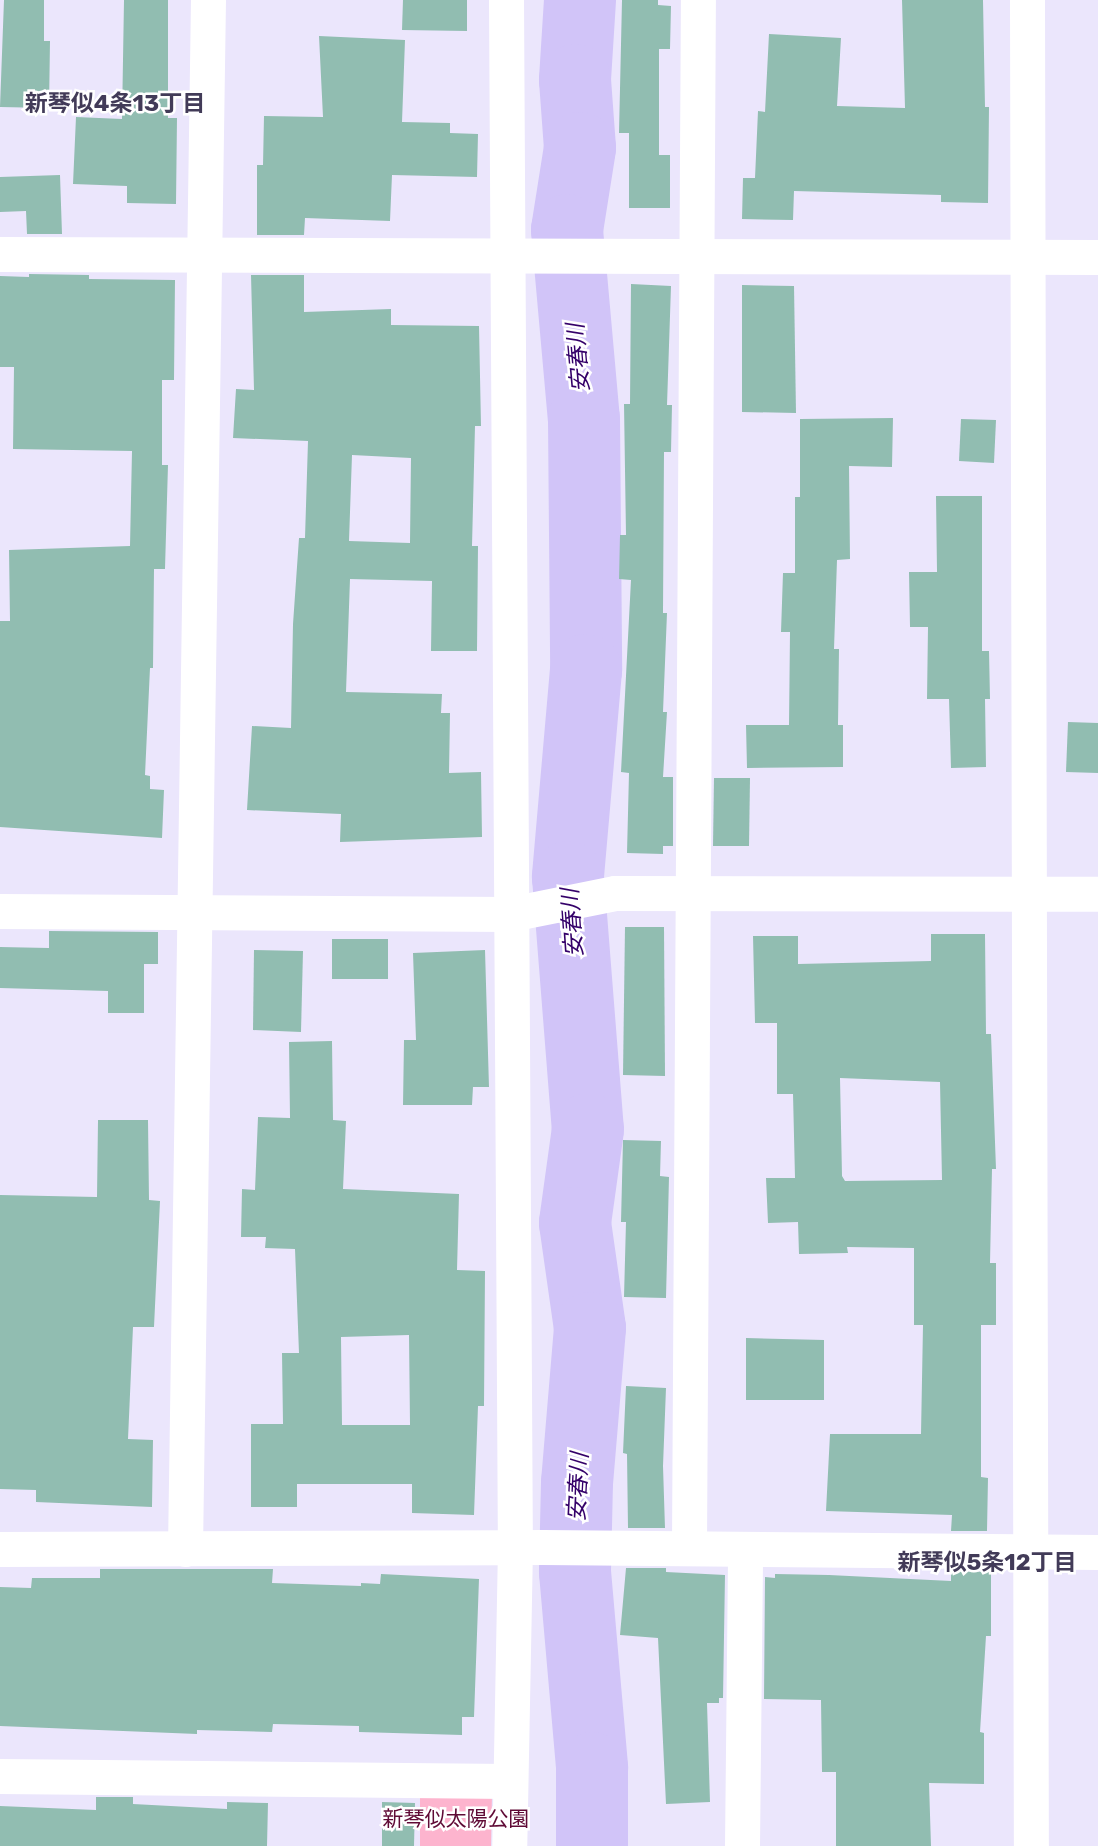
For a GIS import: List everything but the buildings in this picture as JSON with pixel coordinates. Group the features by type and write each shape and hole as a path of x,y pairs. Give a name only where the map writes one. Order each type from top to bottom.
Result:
{"street":[{"path":"185,1549 208,0"},
{"path":"506,0 514,1547 509,1846"},
{"path":"689,1547 690,893 698,0"},
{"path":"1027,0 1031,1846"},
{"path":"0,254 1098,257"},
{"path":"0,911 510,914 615,893 1098,894"},
{"path":"0,1549 689,1547 1098,1552"},
{"path":"742,1846 745,1549"},
{"path":"0,1776 508,1781"}],"green space":[{"name":"新琴似太陽公園","path":"420,1791 492,1793 491,1846 420,1846"}],"waterway":[{"name":"安春川","path":"580,0 575,80 580,148 567,230 584,419 586,670 568,877 588,1129 575,1223 590,1328 577,1482 575,1572 592,1768 592,1846"}],"district":[{"name":"新琴似4条13丁目","path":"115,103"},
{"name":"新琴似5条12丁目","path":"987,1562"}]}
